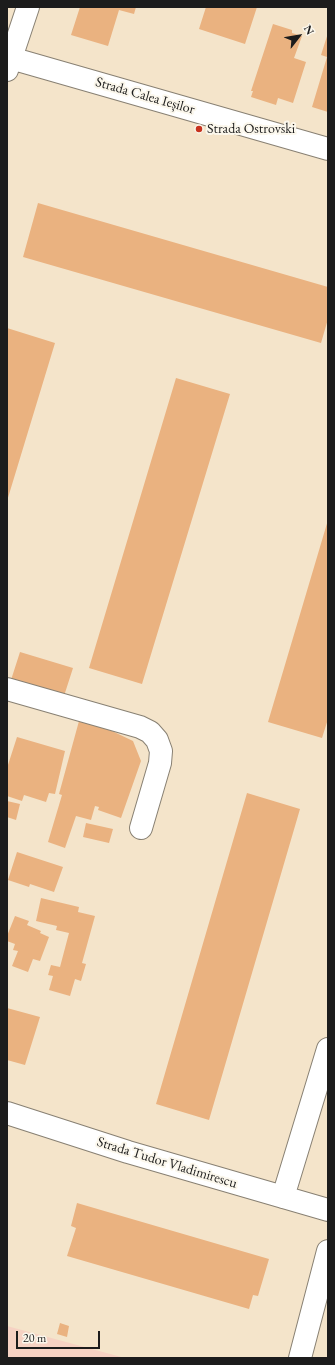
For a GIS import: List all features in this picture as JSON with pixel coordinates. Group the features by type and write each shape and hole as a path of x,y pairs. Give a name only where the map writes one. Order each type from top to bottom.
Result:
{"street":[{"path":"8,62 28,7"},
{"name":"Strada Calea Ieșilor","path":"8,62 328,149"},
{"path":"7,689 140,727 150,732 157,740 161,750 160,763 142,828"},
{"path":"283,1197 328,1049"},
{"name":"Strada Tudor Vladimirescu","path":"7,1113 128,1152 328,1210"},
{"path":"300,1358 328,1251"}],"shaded area":[{"path":"7,1326 125,1358 7,1358"}],"building":[{"path":"80,7 136,7 134,14 119,10 108,46 71,35"},
{"path":"206,7 257,7 245,44 199,29"},
{"path":"273,24 292,30 292,33 302,36 294,58 306,62 293,103 278,98 276,105 251,97 253,91 251,91"},
{"path":"328,33 328,112 312,107 327,57 321,55"},
{"path":"38,203 328,287 328,319 321,343 23,257"},
{"path":"7,328 55,343 7,501"},
{"path":"176,378 230,394 142,684 89,668"},
{"path":"328,520 328,719 322,738 268,722"},
{"path":"20,652 73,668 64,696 11,680"},
{"path":"79,721 112,731 133,741 141,761 121,818 98,810 99,807 95,806 91,820 76,816 65,848 48,842 62,795 59,794"},
{"path":"17,737 65,751 55,794 49,793 46,802 24,795 22,801 7,796 7,768"},
{"path":"247,793 300,809 209,1120 156,1104"},
{"path":"7,801 20,804 16,820 7,817"},
{"path":"86,823 113,829 109,843 83,837"},
{"path":"17,852 63,867 54,892 30,884 29,887 8,880"},
{"path":"41,898 79,907 78,912 95,916 82,963 86,964 81,981 75,979 70,996 49,990 53,976 48,975 51,965 60,967 69,933 56,930 57,926 36,921"},
{"path":"15,916 29,921 27,925 41,931 40,933 49,937 40,961 33,959 28,972 12,966 18,951 13,950 15,944 7,941 7,936"},
{"path":"7,1008 40,1017 25,1065 7,1060"},
{"path":"77,1203 269,1259 258,1296 253,1295 249,1309 67,1256 76,1228 71,1226"},
{"path":"60,1323 69,1326 67,1337 57,1334"}],"place":[{"name":"Strada Ostrovski","path":"199,129"}]}
